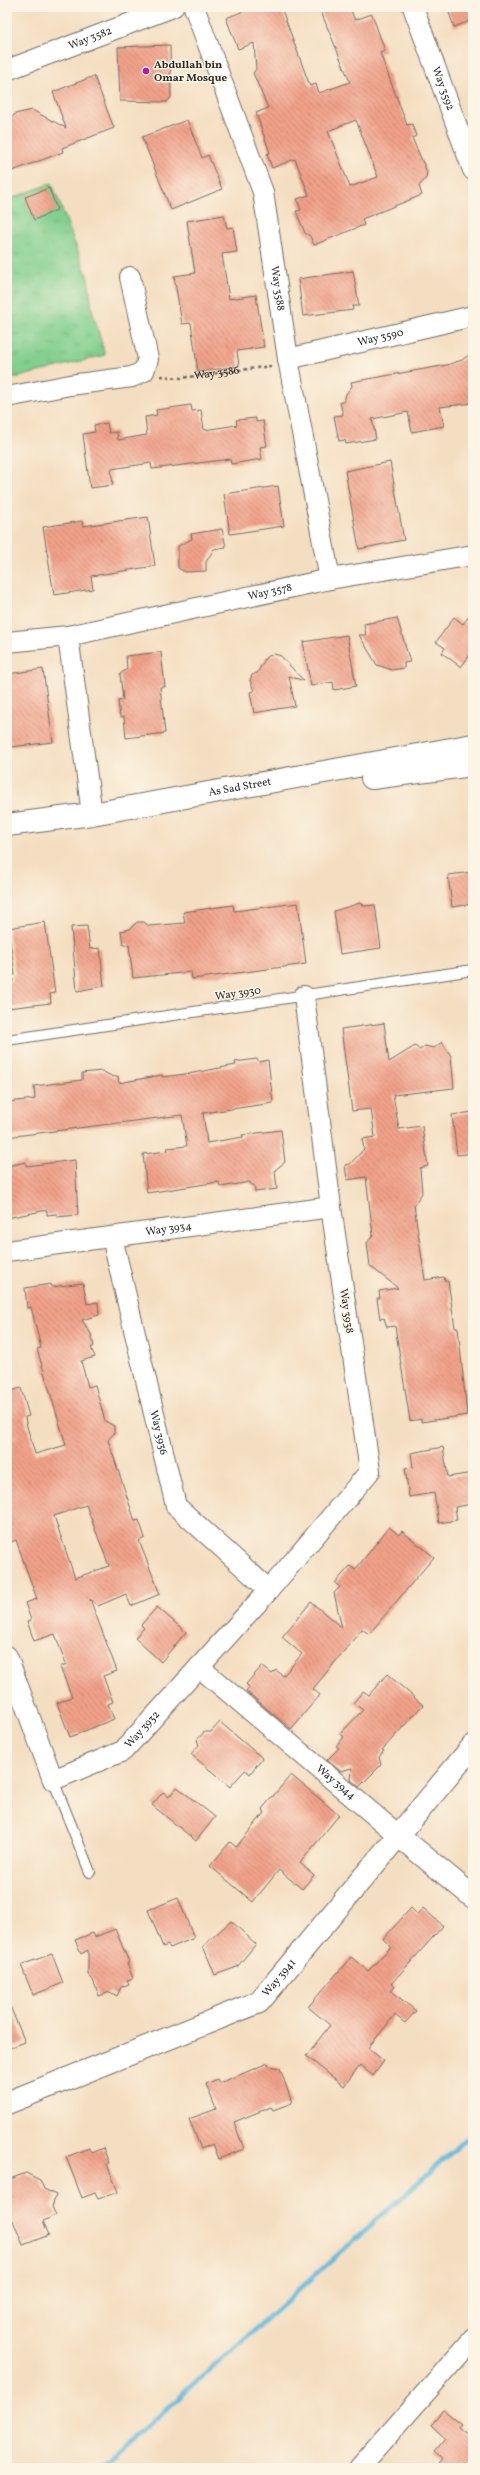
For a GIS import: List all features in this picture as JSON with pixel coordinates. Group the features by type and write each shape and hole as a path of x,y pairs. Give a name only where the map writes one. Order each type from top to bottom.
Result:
{"street":[{"name":"Way 3582","path":"7,70 173,7"},
{"name":"Way 3588","path":"194,7 263,192 289,361 330,579"},
{"name":"Way 3592","path":"414,7 473,170"},
{"path":"7,397 70,385 132,377 144,371 148,359 130,277"},
{"name":"Way 3590","path":"289,361 473,316"},
{"name":"Way 3578","path":"7,642 68,636 330,579 473,555"},
{"path":"68,636 92,814"},
{"name":"As Sad Street","path":"7,825 92,814 473,745"},
{"path":"325,773 350,778 377,778 473,765"},
{"name":"Way 3938","path":"269,1590 370,1471 331,1207 304,996"},
{"name":"Way 3934","path":"7,1252 331,1207"},
{"name":"Way 3936","path":"112,1237 176,1506 269,1590"},
{"name":"Way 3932","path":"53,1780 123,1751 269,1590"},
{"path":"7,1656 53,1780"},
{"name":"Way 3944","path":"199,1667 473,1897"},
{"name":"Way 3941","path":"7,2103 259,2002 473,1746"},
{"path":"359,2468 473,2339"}],"lane":[{"name":"Way 3930","path":"7,1040 473,970"},
{"path":"53,1780 90,1872"}],"path":[{"name":"Way 3586","path":"144,371 162,377 181,378 289,361"}],"green space":[{"path":"52,183 88,278 92,309 105,355 7,380 7,200"}],"building":[{"path":"254,7 281,7 310,86 316,84 319,93 350,82 319,7 360,7 351,11 355,20 372,14 385,51 380,53 407,125 412,124 416,136 412,138 427,172 426,178 419,186 422,195 362,219 364,225 314,245 310,236 305,233 296,211 301,210 297,199 309,195 295,159 272,168 267,154 270,153 256,113 268,108 253,73 256,69 254,43 238,49 226,18","holes":["356,120 378,177 350,187 328,131"]},
{"path":"447,7 473,7 473,20 454,27"},
{"name":"Abdullah bin Omar Mosque","path":"170,45 171,97 167,102 120,101 118,47"},
{"path":"94,76 114,128 62,148 63,152 7,173 7,123 15,114 32,110 66,128 53,92"},
{"path":"187,120 202,158 208,155 222,189 171,210 142,137"},
{"path":"49,188 57,210 34,220 25,197"},
{"path":"224,215 227,228 233,227 237,252 222,254 229,299 256,295 264,347 237,351 239,366 198,372 191,323 182,324 174,276 195,273 187,221"},
{"path":"353,271 359,306 352,306 353,310 303,316 298,279"},
{"path":"473,352 473,403 440,407 444,426 412,432 408,412 372,419 376,439 346,444 345,440 339,441 334,416 343,415 340,402 344,402 346,394 352,386 351,382 447,365 462,360"},
{"path":"191,405 192,411 201,410 204,430 237,425 236,420 256,418 256,422 263,421 267,446 260,447 262,459 231,464 230,459 152,469 151,463 111,469 113,485 90,488 83,434 95,432 94,425 107,423 109,433 117,432 118,440 147,435 145,417 157,415 156,410"},
{"path":"390,462 404,540 359,549 345,471"},
{"path":"278,486 284,526 230,534 224,494"},
{"path":"148,517 155,566 91,576 93,589 54,595 43,527 82,521 83,526"},
{"path":"222,529 226,547 214,549 206,562 206,571 185,572 178,568 178,546 192,539 191,534"},
{"path":"473,611 473,651 461,667 442,653 445,648 436,642 454,617 463,624"},
{"path":"397,618 410,662 404,663 404,668 392,670 377,665 359,635 366,635 364,624"},
{"path":"347,635 356,686 334,690 333,682 311,686 303,642"},
{"path":"161,652 165,687 160,687 165,733 126,738 124,717 120,717 118,701 123,700 120,674 127,669 126,656"},
{"path":"274,654 281,656 304,681 289,676 295,706 254,713 250,692 254,691 250,680 252,675 257,673 266,657"},
{"path":"43,669 53,742 10,747 7,722 7,674"},
{"path":"473,872 473,904 452,907 448,875"},
{"path":"298,903 306,964 192,979 191,972 133,978 129,945 123,945 121,931 130,929 137,922 144,922 149,926 185,923 183,912 233,905 234,911"},
{"path":"360,903 365,906 375,905 381,948 340,954 334,911"},
{"path":"45,922 55,993 50,994 51,1003 7,1008 7,981 13,981 12,975 15,975 8,928"},
{"path":"87,926 90,949 100,948 104,986 77,991 71,927"},
{"path":"384,1023 389,1062 415,1046 420,1050 425,1046 434,1048 442,1042 451,1056 454,1088 393,1095 399,1129 422,1126 428,1166 420,1168 422,1193 414,1205 425,1280 444,1277 445,1281 448,1281 455,1328 458,1328 467,1415 421,1422 421,1419 410,1421 395,1326 387,1327 384,1318 380,1319 377,1298 380,1298 379,1291 398,1288 370,1266 367,1243 373,1235 366,1177 347,1180 345,1165 350,1164 364,1149 362,1139 375,1137 371,1109 352,1111 341,1029"},
{"path":"257,1059 259,1062 268,1060 273,1103 203,1113 207,1143 243,1137 242,1135 281,1130 285,1162 275,1170 277,1189 255,1192 254,1185 251,1185 250,1182 220,1187 219,1182 147,1193 143,1154 168,1151 167,1148 187,1146 182,1115 7,1137 7,1102 35,1099 34,1086 82,1080 82,1073 102,1071 113,1077 118,1076 119,1083 162,1075 163,1077 193,1073 236,1065 235,1062"},
{"path":"473,1112 473,1153 457,1155 452,1115"},
{"path":"75,1160 78,1215 57,1217 57,1214 47,1215 47,1210 7,1218 7,1166 26,1162 26,1166"},
{"path":"83,1283 87,1304 98,1302 99,1315 82,1320 91,1334 94,1346 91,1348 95,1357 81,1361 88,1387 95,1385 105,1421 114,1426 114,1433 108,1440 135,1521 139,1520 145,1538 139,1541 160,1594 131,1606 126,1594 98,1606 90,1599 117,1671 103,1676 113,1702 108,1704 114,1719 70,1737 57,1703 72,1697 60,1667 66,1664 55,1634 34,1641 27,1621 31,1620 25,1603 37,1599 16,1540 7,1544 7,1392 21,1388 29,1416 25,1417 26,1423 35,1454 66,1445 37,1349 41,1348 31,1307 27,1308 25,1288 51,1284 52,1287","holes":["86,1505 109,1566 75,1578 54,1516"]},
{"path":"443,1447 448,1477 473,1473 473,1504 455,1507 457,1520 439,1523 434,1493 409,1497 405,1468 413,1467 411,1453"},
{"path":"389,1527 399,1535 402,1531 434,1557 369,1634 362,1629 313,1689 320,1695 291,1729 246,1691 249,1687 246,1684 262,1666 272,1674 276,1670 283,1676 302,1654 282,1637 311,1602 342,1628 334,1593 340,1587 335,1583 350,1566 355,1570"},
{"path":"157,1607 186,1632 161,1662 135,1638 144,1628 141,1625"},
{"path":"387,1674 423,1705 382,1750 384,1751 379,1757 381,1765 359,1787 351,1780 352,1768 340,1771 327,1760 339,1748 336,1746 344,1737 340,1734 363,1710 353,1703 363,1691 369,1695"},
{"path":"220,1722 262,1758 250,1774 245,1770 230,1787 191,1754 199,1745 197,1740 204,1732 211,1732"},
{"path":"291,1775 339,1815 300,1863 314,1875 302,1889 279,1870 253,1902 210,1866 230,1842 236,1847 265,1812 262,1809"},
{"path":"177,1787 215,1817 196,1841 152,1805 163,1792 169,1797"},
{"path":"178,1898 194,1938 170,1948 168,1945 163,1947 148,1910"},
{"path":"411,1908 417,1914 423,1908 443,1926 391,1984 395,1987 391,1991 416,2011 405,2023 395,2015 368,2048 384,2061 373,2076 360,2065 344,2086 306,2056 330,2025 308,2007 351,1957 368,1971 391,1947 383,1939"},
{"path":"231,1921 256,1944 237,1967 215,1975 203,1946"},
{"path":"115,1929 129,1962 127,1963 133,1978 127,1980 129,1984 121,1987 117,1996 110,1992 99,1996 93,1980 88,1975 88,1950 81,1954 75,1940 93,1933 95,1937"},
{"path":"52,1954 63,1983 33,1995 21,1965"},
{"path":"7,1999 25,2042 7,2049"},
{"path":"268,2063 269,2066 280,2068 292,2103 273,2110 271,2107 234,2122 244,2149 219,2159 213,2144 201,2149 189,2119 216,2109 206,2084 218,2079 220,2083"},
{"path":"89,2148 91,2153 103,2148 109,2163 107,2164 118,2192 98,2199 95,2193 82,2198 66,2157"},
{"path":"26,2173 40,2180 44,2189 56,2195 52,2207 56,2215 43,2221 49,2235 23,2245 7,2206 7,2180"},
{"path":"444,2410 462,2425 459,2428 473,2439 473,2468 436,2468 442,2460 434,2453 446,2439 431,2425"}],"waterway":[{"path":"101,2468 473,2133"}],"place":[{"name":"Abdullah bin Omar Mosque","path":"146,71"}]}
